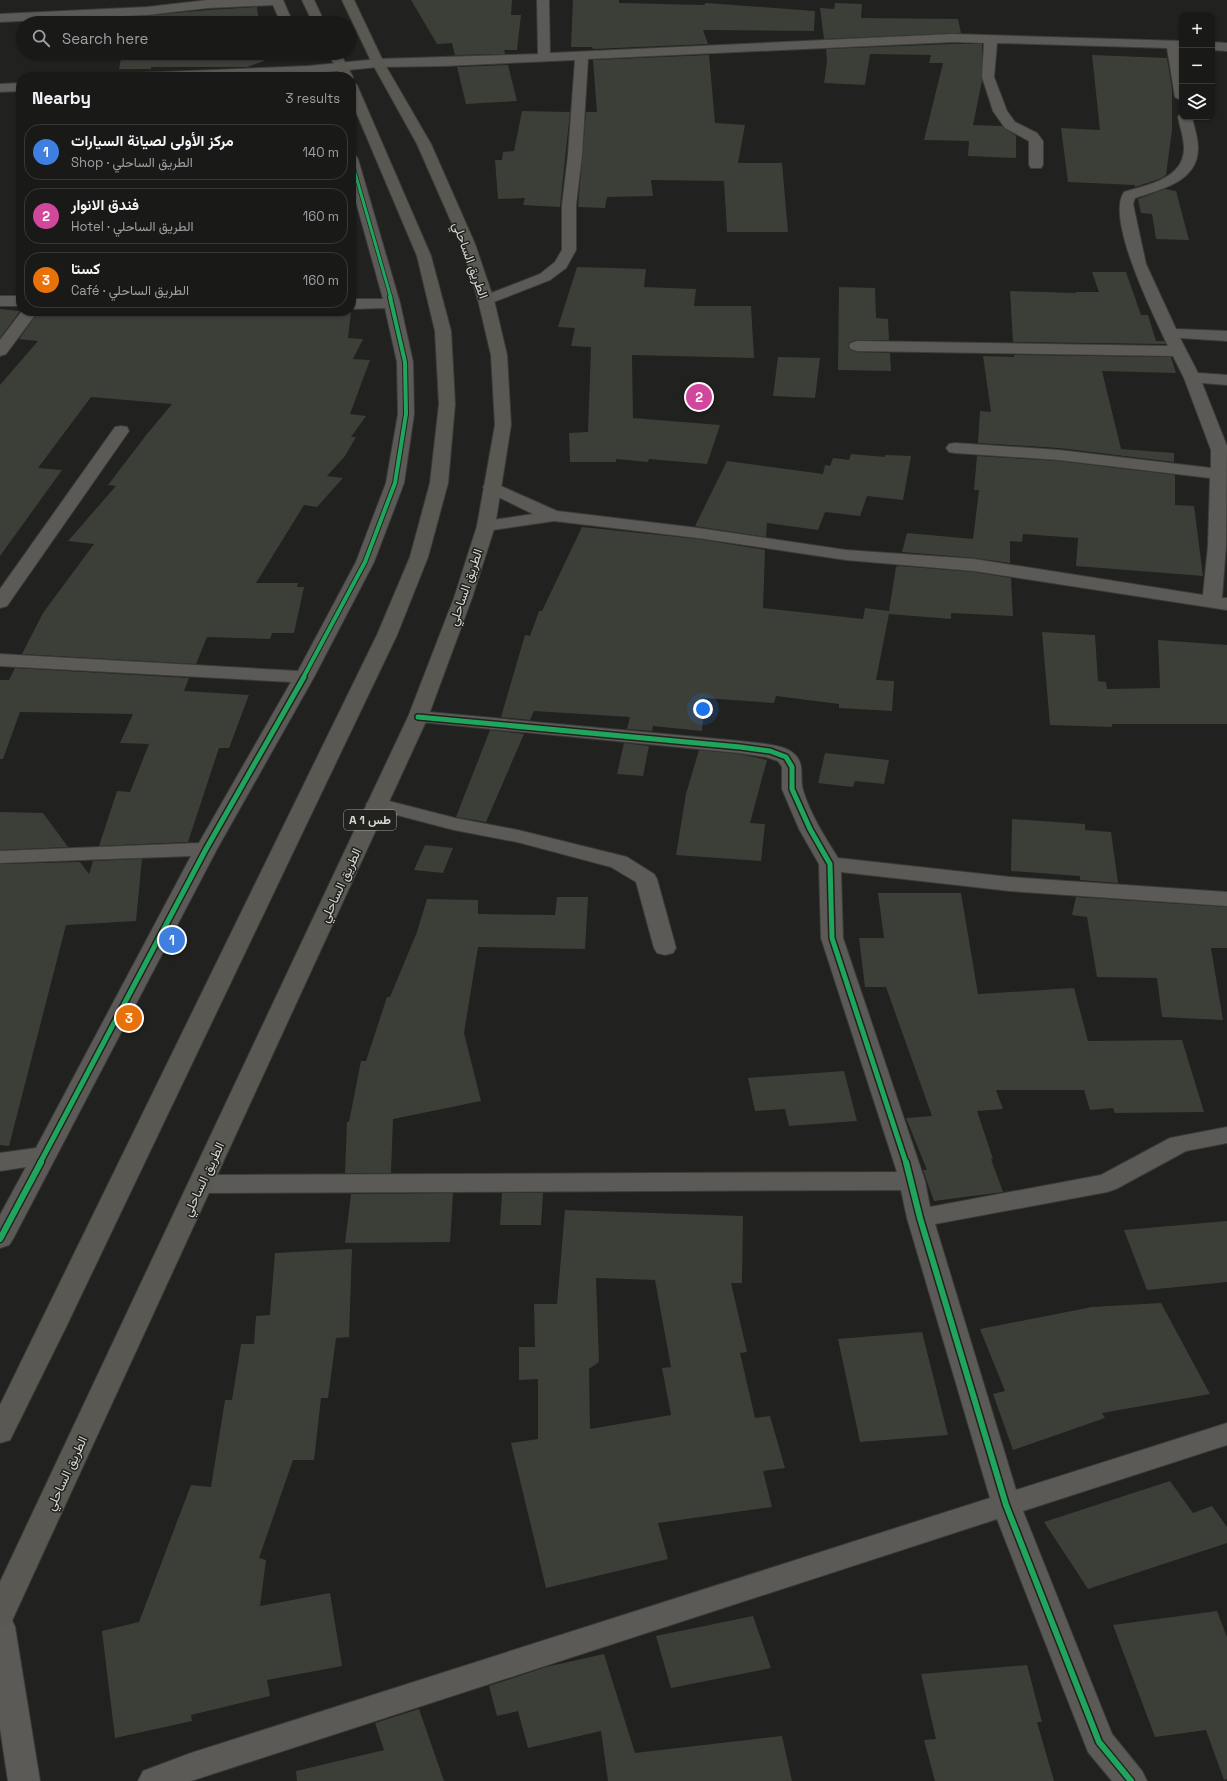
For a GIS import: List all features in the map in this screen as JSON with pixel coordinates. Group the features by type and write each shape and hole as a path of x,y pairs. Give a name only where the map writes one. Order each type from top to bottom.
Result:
{"highway":[{"path":"308,0 316,16"},
{"name":"الطريق الساحلي","path":"348,0 356,16"},
{"name":"الطريق الساحلي","path":"0,1614 418,716 463,598 486,526 503,425 499,355 486,300 468,244 424,144 382,69 356,16"},
{"path":"338,60 344,72"},
{"path":"0,1432 57,1320 387,635 419,557 439,483 447,404 443,331 424,256 356,97"}],"street":[{"path":"42,16 147,11 208,4 277,0 284,16"},
{"path":"543,0 544,56"},
{"path":"0,18 16,17"},
{"path":"232,72 307,68 344,72 445,62 544,56 953,38 991,38 1178,45 1181,84"},
{"path":"991,38 988,77 1000,111 1010,125 1032,136 1036,141 1036,165"},
{"path":"1215,46 1227,47"},
{"path":"486,300 545,277 561,265 569,250 569,205 575,155 582,55"},
{"path":"356,77 382,69"},
{"path":"0,88 16,87"},
{"path":"486,526 554,516 698,533 846,555 974,565 1220,603 1217,546 1220,450 1219,425 1192,378 1139,264 1129,224 1126,204 1129,195 1166,183 1181,175 1188,165 1191,148 1186,120"},
{"path":"0,1239 206,849 304,677 364,562 395,483 406,414 405,362 392,303 356,177"},
{"path":"0,301 16,301"},
{"path":"356,304 392,303"},
{"path":"0,351 26,316"},
{"path":"1170,333 1227,336"},
{"path":"857,346 1179,351"},
{"path":"1192,378 1227,380"},
{"path":"0,602 121,431"},
{"path":"956,448 1059,455 1219,474"},
{"path":"492,487 527,505 554,516"},
{"path":"0,660 304,677"},
{"path":"418,716 770,751 786,757 792,767 792,790 810,829 830,864 832,938 912,1181 920,1218 1006,1505 1099,1742 1131,1781"},
{"path":"377,804 454,824 518,836 619,862 646,879 665,948"},
{"path":"0,857 206,849"},
{"path":"830,864 1010,884 1227,899"},
{"path":"920,1218 1107,1183 1179,1144 1227,1135"},
{"path":"0,1162 45,1155"},
{"path":"201,1184 912,1181"},
{"path":"154,1781 191,1767 613,1630 1227,1434"},
{"path":"0,1627 24,1781"}],"building":[{"path":"411,0 512,0 511,15 521,15 517,50 504,50 505,54 455,55 452,43 437,44"},
{"path":"573,0 619,0 619,3 704,5 706,3 815,11 814,31 703,30 708,44 593,49 592,47 571,47"},
{"path":"835,3 862,4 861,18 958,19 961,33 824,39 820,8 834,9"},
{"path":"257,7 258,16 142,16"},
{"path":"982,44 982,81 973,125 1002,126 1016,136 1016,158 968,156 969,141 924,140 943,63 929,63 931,55 870,54 865,85 824,83 827,62 826,49"},
{"path":"709,55 715,123 745,125 738,163 782,163 788,232 727,232 724,181 651,180 653,196 607,197 605,208 578,207 586,112 597,112 593,60"},
{"path":"1092,55 1167,58 1172,89 1172,130 1166,175 1162,178 1135,187 1135,185 1068,182 1061,128 1100,130"},
{"path":"121,60 264,61 247,67 151,67 151,69 119,69"},
{"path":"508,65 517,101 466,104 457,67"},
{"path":"522,111 570,112 560,207 523,205 525,198 498,199 495,160 502,160 503,152 514,151"},
{"path":"1165,189 1176,191 1189,240 1156,239 1152,214 1141,213 1138,199"},
{"path":"577,267 646,269 644,287 696,289 694,306 751,306 754,358 632,355 633,418 720,425 707,464 649,459 648,462 616,459 616,462 570,462 569,433 588,432 591,347 571,346 575,328 558,327"},
{"path":"1092,272 1126,272 1141,315 1148,315 1156,341 1164,341 1166,344 1013,342 1010,291 1076,293 1099,292"},
{"path":"839,287 875,288 876,318 888,319 889,340 857,340 850,342 848,347 857,352 890,353 891,371 838,370"},
{"path":"0,309 16,311 16,316 0,338"},
{"path":"35,316 350,316 348,338 363,339 353,359 370,360 350,414 366,416 351,437 356,437 345,456 327,476 343,478 317,507 304,505 256,583 298,583 297,587 304,587 294,633 272,633 270,639 207,637 196,664 22,654 43,613 94,544 68,541 116,486 108,485 172,404 91,397 38,468 62,470 0,556 0,385 38,341 19,339"},
{"path":"1014,355 1171,357 1176,373 1102,371 1121,449 1174,453 1174,462 1059,448 978,443 980,411 991,412 983,356 1014,357"},
{"path":"778,357 820,358 815,398 773,396"},
{"path":"851,454 885,457 885,455 911,456 903,500 867,496 860,516 825,512 818,530 767,523 766,537 695,526 727,461 823,474 825,465 830,466 833,458 849,460"},
{"path":"977,456 1059,461 1175,475 1175,505 1194,506 1203,576 1076,566 1078,538 1023,534 1022,542 1010,541 1010,563 974,558 902,552 907,533 973,539 979,490 974,490"},
{"path":"582,527 698,539 765,550 763,608 863,619 865,608 889,611 896,567 899,566 974,572 1011,578 1013,616 951,613 951,619 889,614 876,680 894,681 892,711 839,708 839,704 776,696 774,703 705,698 702,731 653,726 652,731 627,729 630,717 534,711 530,720 501,717 525,635 530,636 539,611 542,611"},
{"path":"1042,632 1095,635 1098,681 1106,682 1107,689 1160,688 1158,640 1227,645 1227,724 1112,724 1112,727 1050,725"},
{"path":"15,668 189,678 184,691 249,695 229,748 219,748 188,842 99,846 117,791 130,792 149,744 120,743 133,714 20,712 3,759 0,759 0,680 9,680"},
{"path":"490,730 524,734 486,822 456,817"},
{"path":"624,743 649,746 643,776 617,774"},
{"path":"699,750 740,754 767,760 750,823 765,824 761,861 676,855 686,794"},
{"path":"825,753 889,760 884,784 855,781 853,787 818,783"},
{"path":"0,812 43,813 68,847 0,850"},
{"path":"1012,819 1085,824 1085,830 1111,832 1118,883 1080,880 1080,876 1011,871"},
{"path":"425,845 453,848 443,873 414,870"},
{"path":"142,859 136,921 66,925 9,1146 0,1145 0,864 80,862 89,874 93,861"},
{"path":"878,893 961,893 978,994 1074,988 1088,1041 1182,1040 1204,1112 1115,1113 1113,1108 1090,1110 1084,1090 996,1090 1003,1109 977,1111 993,1159 991,1159 1003,1192 934,1201 923,1170 927,1170 906,1118 932,1116 886,987 865,987 859,938 884,938"},
{"path":"557,897 588,897 585,949 478,947 464,1033 481,1101 393,1119 391,1173 345,1173 347,1122 349,1122 361,1061 366,1061 387,997 390,997 417,932 427,899 478,900 478,914 555,915"},
{"path":"1076,897 1227,907 1227,948 1211,948 1223,1020 1162,1017 1157,978 1097,977 1087,917 1072,915"},
{"path":"844,1071 857,1121 789,1126 785,1109 755,1111 748,1078"},
{"path":"453,1193 450,1242 345,1243 351,1194"},
{"path":"502,1193 543,1193 541,1225 500,1225"},
{"path":"565,1210 743,1216 742,1283 731,1283 747,1352 740,1353 755,1418 770,1416 785,1468 763,1471 772,1507 658,1523 668,1559 546,1588 511,1443 538,1439 538,1379 519,1380 519,1347 535,1347 534,1304 557,1304","holes":["596,1278 655,1280 671,1367 662,1368 671,1415 590,1429 589,1369 599,1362"]},
{"path":"1227,1221 1227,1282 1147,1290 1124,1230"},
{"path":"352,1249 349,1337 336,1338 328,1398 321,1398 314,1460 293,1460 259,1558 266,1560 260,1606 330,1593 342,1666 267,1680 270,1696 191,1715 192,1721 115,1738 102,1631 139,1622 191,1485 211,1487 225,1400 232,1400 241,1344 254,1344 256,1316 270,1315 275,1253"},
{"path":"1161,1303 1210,1394 1102,1413 1105,1418 1013,1450 993,1394 1005,1391 980,1329 1092,1307"},
{"path":"922,1332 948,1435 860,1442 838,1339"},
{"path":"1170,1481 1193,1513 1212,1506 1227,1527 1227,1543 1088,1589 1044,1522"},
{"path":"1217,1611 1227,1637 1227,1779 1224,1780 1206,1730 1155,1737 1113,1625"},
{"path":"753,1616 771,1668 671,1688 656,1636"},
{"path":"604,1654 635,1753 782,1736 792,1781 608,1781 601,1731 528,1748 518,1711 497,1716 489,1686 546,1667"},
{"path":"1027,1665 1042,1722 1037,1722 1054,1781 935,1781 924,1740 936,1739 921,1674"},
{"path":"419,1709 444,1781 297,1781 296,1771 384,1750 375,1723"}],"cycle path":[{"path":"0,1239 206,849 304,677 365,562 395,483 406,414 405,362 392,303 356,177"},
{"path":"418,717 740,747 770,751 786,757 792,767 792,789 810,829 830,864 832,938 912,1181 920,1218 1006,1505 1099,1742 1131,1781"}],"place":[{"name":"فندق الانوار","path":"699,397"},
{"name":"مركز الأولى لصيانة السيارات","path":"172,940"},
{"name":"كستا","path":"129,1018"}]}
